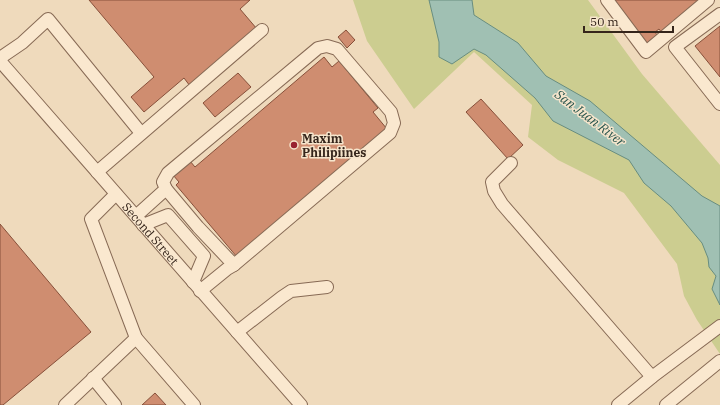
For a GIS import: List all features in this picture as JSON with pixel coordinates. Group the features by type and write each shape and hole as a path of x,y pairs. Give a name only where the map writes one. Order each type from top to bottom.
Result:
{"street":[{"path":"607,0 646,52 708,0"},
{"path":"720,14 675,46 720,104"},
{"path":"0,58 22,44 48,19 141,133"},
{"path":"97,172 262,30"},
{"path":"197,286 234,265 390,133 394,123 391,112 337,49 327,46 318,48 168,173 163,182 166,189 198,227 234,265"},
{"name":"Second Street","path":"0,61 301,405"},
{"path":"511,163 492,182 494,191 502,204 652,377"},
{"path":"140,221 166,189"},
{"path":"116,194 90,219 136,338 194,405"},
{"path":"140,221 168,215 204,256 197,286"},
{"path":"237,332 291,291 327,287"},
{"path":"618,405 652,377 720,326"},
{"path":"65,405 136,338"},
{"path":"666,405 720,361"},
{"path":"93,378 115,405"}],"green space":[{"path":"353,0 588,0 642,74 720,165 720,354 697,320 684,296 677,264 624,193 558,160 528,137 532,105 474,52 414,109 367,41"}],"water":[{"name":"San Juan River","path":"429,0 472,0 474,15 518,43 546,76 590,101 702,196 720,206 720,305 712,289 716,276 709,267 708,258 702,243 671,206 644,183 629,160 553,121 535,98 486,55 474,49 452,64 439,57 439,42"}],"building":[{"path":"89,0 250,0 240,9 257,29 190,86 184,78 144,112 131,97 154,77"},
{"path":"612,0 704,0 662,33 659,29 655,32 657,35 646,44"},
{"path":"720,26 720,77 695,46"},
{"path":"346,30 355,40 347,48 338,37"},
{"name":"Maxim Philipiines","path":"324,57 332,67 339,61 378,108 373,112 387,129 237,257 176,185 179,182 173,175 190,161 195,167"},
{"path":"238,73 251,87 215,117 203,103"},
{"path":"481,99 523,145 508,159 466,112"},
{"path":"0,224 91,332 3,405 0,405"},
{"path":"155,393 166,405 142,405"}],"place":[{"name":"Maxim Philipiines","path":"294,145"}]}
